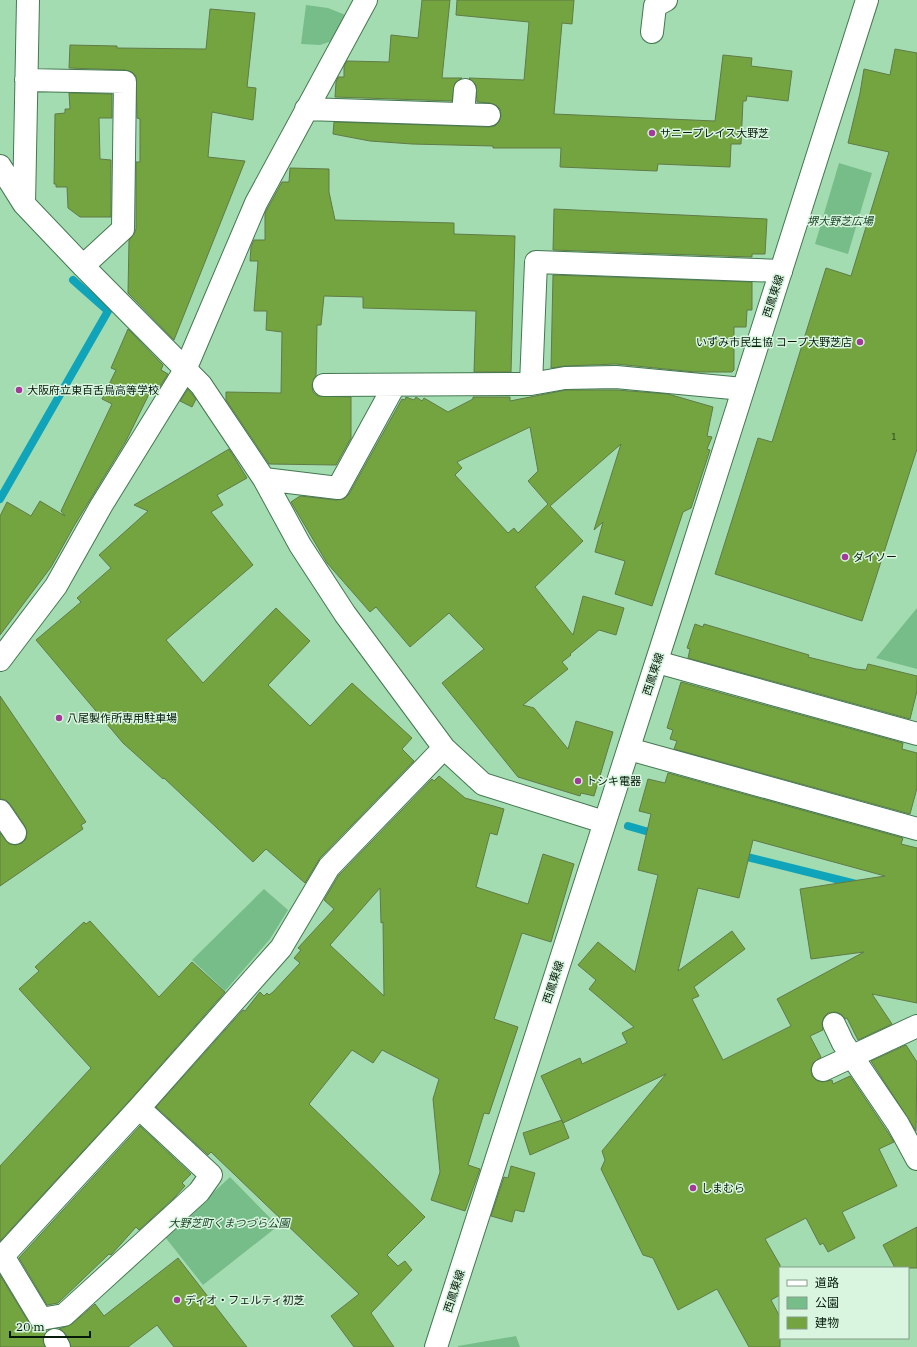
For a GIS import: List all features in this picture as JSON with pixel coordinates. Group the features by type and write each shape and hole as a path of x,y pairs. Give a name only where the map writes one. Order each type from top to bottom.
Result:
{"street":[{"path":"24,204 28,0"},
{"path":"0,660 56,586 102,506 186,370 256,203 366,0"},
{"path":"652,32 656,6 666,0"},
{"name":"西鳳東線","path":"440,1344 604,822 657,662 867,0"},
{"path":"26,80 125,82 123,229 83,266"},
{"path":"463,114 465,90"},
{"path":"306,109 489,114"},
{"path":"0,166 24,204 201,385 264,479 300,545 345,614 444,748 483,784 604,822"},
{"path":"531,384 536,262 781,271"},
{"path":"324,385 394,386 531,384 565,378 616,377 743,389"},
{"path":"264,479 338,488 394,386"},
{"path":"657,662 917,734"},
{"path":"139,1108 211,1174 199,1192 64,1315 41,1319 3,1256 139,1108 282,948 330,867 444,748"},
{"path":"629,749 917,829"},
{"path":"0,811 16,833"},
{"path":"834,1024 843,1043 898,1124 917,1159"},
{"path":"823,1070 917,1026"}],"green space":[{"path":"306,5 328,8 348,16 335,40 320,45 301,44"},
{"name":"堺大野芝広場","path":"839,163 872,173 848,254 815,244"},
{"path":"917,608 917,669 876,658"},
{"path":"264,889 288,910 270,939 225,991 192,960"},
{"name":"大野芝町くまつづら公園","path":"230,1177 278,1226 203,1285 165,1237"},
{"path":"516,1336 520,1347 458,1347 458,1346"}],"building":[{"path":"422,0 450,0 442,78 462,78 455,83 452,101 335,97 336,82 338,77 344,77 344,66 347,61 389,62 391,35 418,38"},
{"path":"457,0 574,0 572,24 562,23 554,114 715,121 723,55 752,58 751,66 792,71 788,101 747,96 746,101 743,101 741,144 731,144 730,167 658,164 657,171 560,167 561,148 493,148 493,146 412,144 370,141 333,134 334,122 489,127 495,126 499,122 501,116 500,109 496,105 490,103 477,102 476,85 469,78 524,80 529,22 456,15"},
{"path":"210,9 255,13 247,87 256,88 253,120 212,112 208,157 245,161 174,340 128,293 129,240 136,229 136,162 140,162 140,119 137,118 136,76 132,72 125,70 69,68 70,45 117,46 117,48 206,49"},
{"path":"895,49 917,53 917,449 862,621 715,574 758,438 772,442 826,268 851,276 889,152 848,143 864,69 890,75"},
{"path":"69,93 112,94 112,118 99,118 100,159 111,160 111,217 80,217 68,208 67,187 56,187 56,184 54,184 55,114 65,113 65,109 70,109"},
{"path":"290,168 329,169 329,192 335,220 454,223 454,234 515,236 511,372 474,372 476,311 363,308 363,297 324,296 321,325 317,325 316,376 312,385 313,392 318,396 351,397 351,438 336,465 269,464 226,400 226,392 281,393 282,332 266,330 267,311 254,311 258,261 250,261 251,247 254,240 265,240 265,213 282,182 289,182"},
{"path":"554,209 767,219 765,254 752,254 752,257 553,250"},
{"path":"553,275 752,282 752,310 747,310 746,327 734,327 734,370 732,372 695,372 616,364 551,368"},
{"path":"128,329 163,365 161,370 168,374 158,390 152,388 126,441 74,526 51,567 0,635 0,516 7,502 31,516 40,501 65,516 61,511 112,404 102,399 116,370 111,368"},
{"path":"188,389 196,399 192,407 180,401"},
{"path":"566,390 616,390 668,394 713,407 707,436 712,437 707,449 710,450 691,508 683,512 652,606 615,594 625,561 595,552 603,522 594,530 621,444 550,506 583,541 535,587 573,635 583,596 624,608 616,635 599,630 562,662 568,669 523,705 534,708 568,749 576,721 613,732 594,796 581,793 580,796 518,777 442,683 484,649 449,613 410,647 376,607 370,612 327,563 291,502 300,496 336,500 344,499 349,494 402,399 405,400 406,397 414,400 416,397 422,401 424,398 448,412 473,399 473,397 510,397 510,401","holes":["530,427 538,471 528,481 548,504 518,533 514,528 508,533 455,475 462,468 457,462"]},
{"path":"229,449 247,478 217,495 223,505 211,512 253,565 166,640 203,683 276,608 310,641 268,685 310,726 352,683 412,738 402,749 414,761 320,858 305,883 266,849 253,862 164,778 163,779 123,743 36,640 81,602 77,598 111,568 99,555 148,511 134,505"},
{"path":"695,624 703,627 704,624 809,655 808,657 856,669 866,670 868,664 917,676 917,691 910,719 688,658 690,649 687,648"},
{"path":"681,682 903,743 902,749 917,753 917,788 910,814 674,749 677,741 670,739 673,730 667,728"},
{"path":"0,696 86,822 81,825 83,829 0,886 0,833 9,844 16,845 22,843 26,839 27,832 25,826 10,804 6,800 0,799"},
{"path":"668,773 903,838 901,844 917,848 917,1003 872,994 892,1024 858,1040 847,1018 845,1019 841,1014 835,1012 828,1013 824,1017 822,1023 823,1030 810,1036 821,1057 813,1063 811,1069 812,1076 816,1080 822,1082 832,1080 833,1084 850,1076 894,1142 879,1149 897,1186 842,1212 855,1238 828,1252 823,1243 820,1245 806,1218 765,1239 780,1265 779,1296 771,1300 779,1315 780,1347 749,1347 717,1289 678,1310 653,1258 643,1255 601,1169 605,1160 602,1151 666,1074 563,1123 541,1076 580,1058 582,1064 627,1043 622,1033 634,1027 589,989 596,980 578,965 598,942 635,972 658,875 638,870 651,814 639,811 648,779 665,783","holes":["753,840 885,876 800,889 811,959 864,952 777,999 791,1026 723,1060 692,999 699,996 694,987 745,949 732,931 678,971 698,888 739,898"]},
{"path":"439,776 465,798 504,809 497,835 490,833 476,887 528,904 543,854 574,864 551,942 522,933 494,1019 518,1027 489,1114 484,1113 468,1165 480,1169 465,1211 431,1200 440,1172 433,1099 439,1079 382,1050 373,1063 352,1050 309,1104 425,1217 387,1255 398,1266 405,1261 412,1270 371,1313 394,1347 354,1347 331,1316 359,1294 211,1152 208,1155 156,1107 243,1010 245,1011 260,992 264,996 267,993 269,995 300,963 294,958 301,950 298,948 334,909 324,900 339,875 432,779 434,781","holes":["380,888 381,923 383,922 384,996 330,945"]},
{"path":"90,921 159,997 192,962 225,992 130,1100 0,1241 0,1166 91,1068 19,989 39,971 35,967 84,922 86,924"},
{"path":"906,1045 917,1062 916,1131 871,1061"},
{"path":"562,1120 569,1138 530,1155 523,1133"},
{"path":"140,1126 191,1174 182,1183 185,1186 139,1230 136,1227 111,1255 109,1254 58,1303 47,1305 19,1258"},
{"path":"511,1166 535,1173 524,1212 515,1210 512,1222 491,1216 504,1177 508,1178"},
{"path":"917,1227 917,1268 894,1267 883,1245"},
{"name":"ディオ・フェルティ初芝","path":"178,1258 247,1347 174,1347 157,1325 128,1347 71,1347 66,1334 59,1329 72,1324 95,1304 104,1316"},
{"path":"0,1275 31,1326 36,1330 47,1331 43,1340 45,1347 0,1347"}],"waterway":[{"path":"0,499 108,311 73,280"},
{"path":"628,826 656,834"},
{"path":"739,855 856,884"}],"place":[{"name":"サニープレイス大野芝","path":"652,133"},
{"name":"いずみ市民生協 コープ大野芝店","path":"860,342"},
{"name":"大阪府立東百舌鳥高等学校","path":"19,390"},
{"name":"ダイソー","path":"845,557"},
{"name":"八尾製作所専用駐車場","path":"59,718"},
{"name":"トシキ電器","path":"578,781"},
{"name":"しまむら","path":"693,1188"},
{"name":"ディオ・フェルティ初芝","path":"177,1300"}]}
